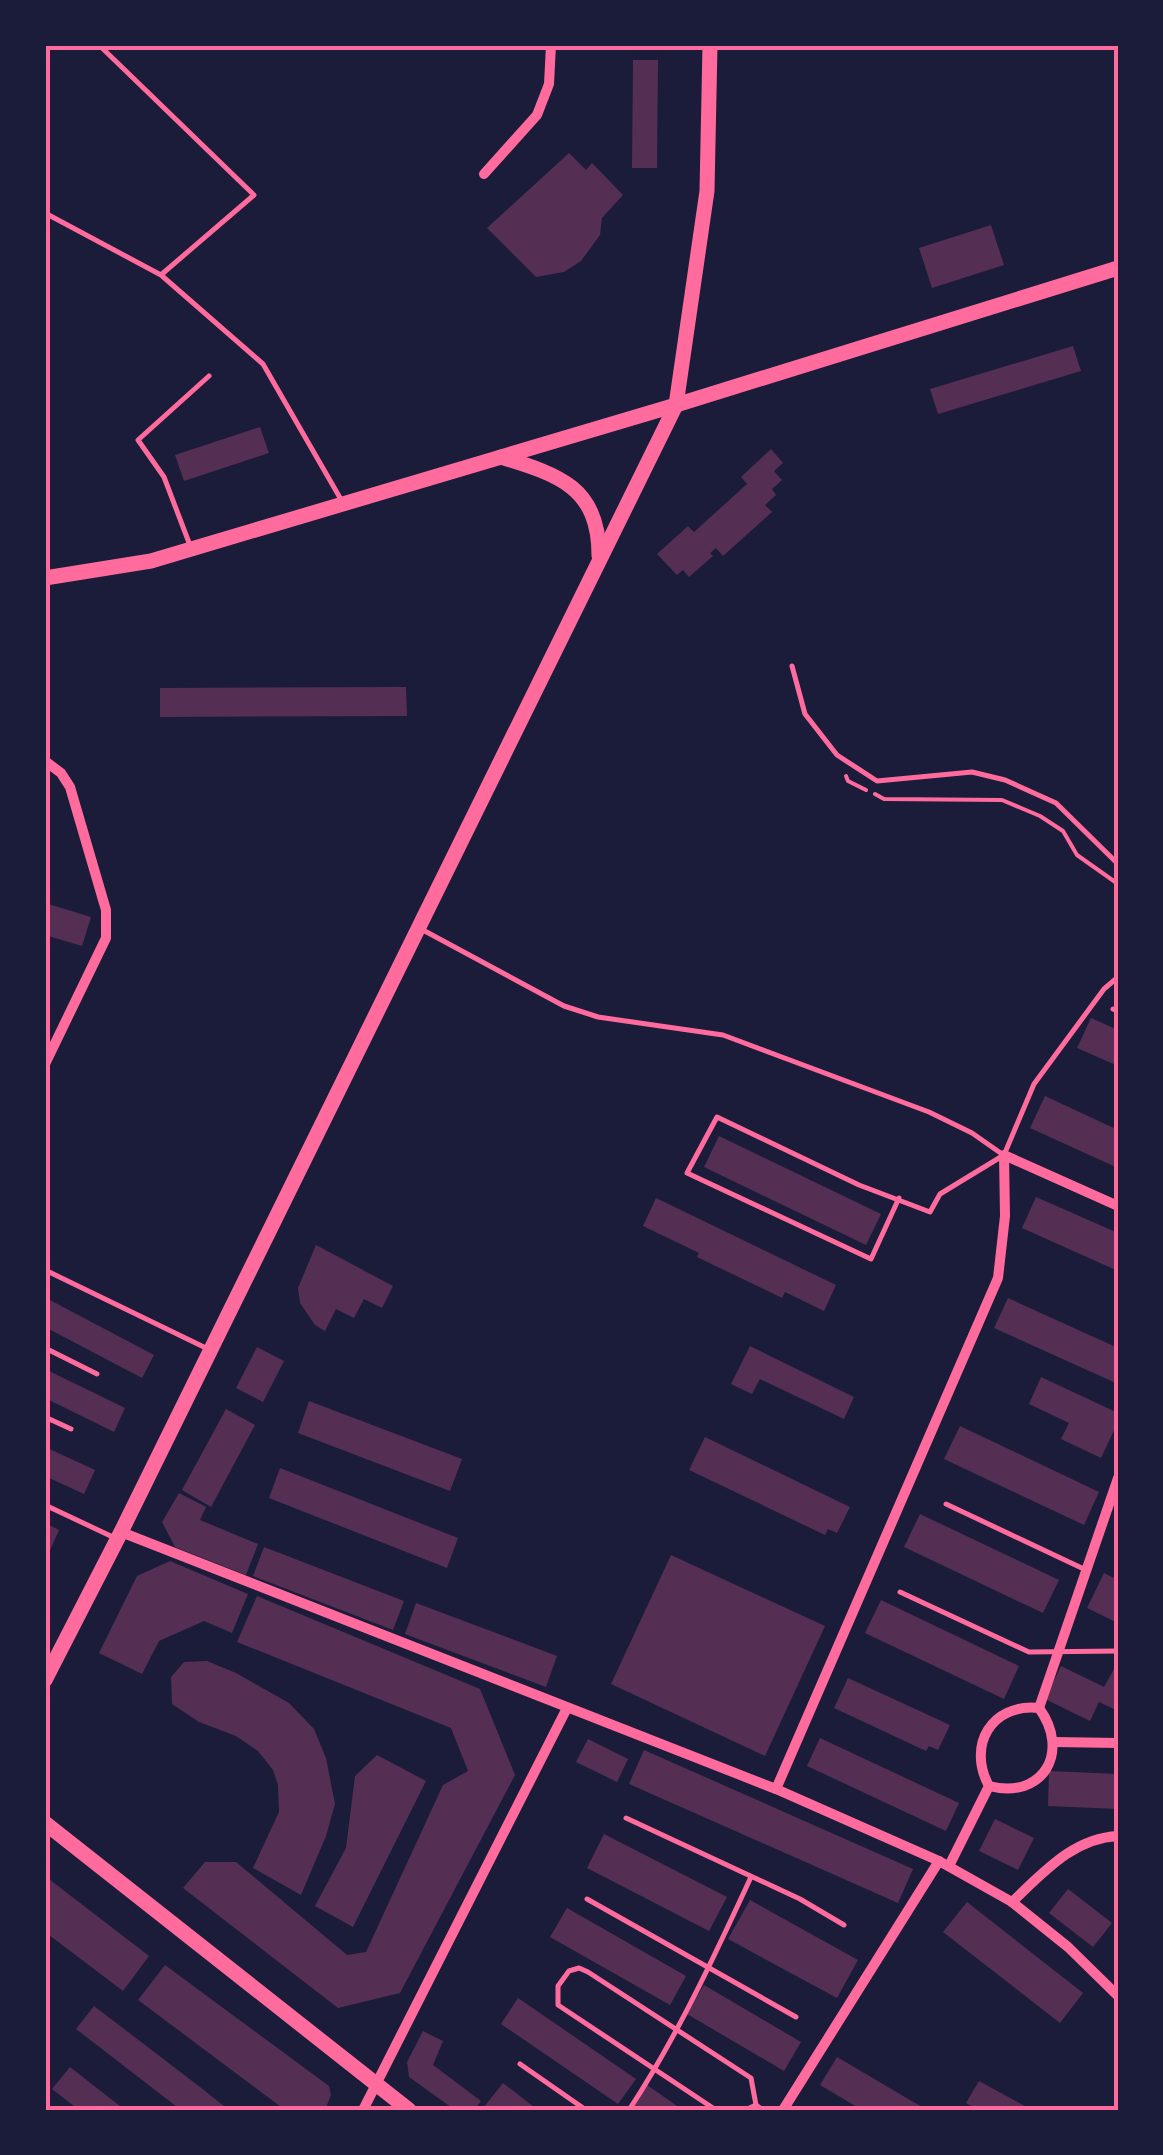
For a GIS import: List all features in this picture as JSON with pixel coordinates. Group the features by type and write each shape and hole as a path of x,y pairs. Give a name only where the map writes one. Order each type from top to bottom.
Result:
{"main road":[{"path":"45,1680 120,1536 676,405 707,191 710,45"},
{"path":"45,578 150,562 1118,268"},
{"path":"501,457 542,470 583,496 599,528 599,560"},
{"path":"45,1823 409,2110"}],"street":[{"path":"484,174 537,115 548,84 551,45"},
{"path":"45,761 60,772 70,787 106,910 106,938 45,1064"},
{"path":"776,1789 998,1278 1005,1216 1004,1155 1118,1206"},
{"path":"1038,1708 1118,1478"},
{"path":"120,1536 776,1789 944,1863 1012,1902 1107,1982 1118,1996"},
{"path":"1020,1706 1038,1708 1050,1724 1054,1742 1052,1758 1042,1774 1026,1787 1008,1790 989,1786 979,1768 981,1746 990,1724 1020,1706"},
{"path":"363,2110 567,1708"},
{"path":"1054,1742 1118,1743"},
{"path":"784,2110 944,1863 989,1786"},
{"path":"1012,1902 1058,1860 1101,1837 1118,1836"}],"lane":[{"path":"99,45 254,195 161,275"},
{"path":"45,213 161,275 263,364 343,504"},
{"path":"192,549 164,477 138,440 209,376"},
{"path":"792,666 805,714 837,755 876,782 972,772 1006,780 1056,803 1118,864"},
{"path":"418,928 564,1006 598,1017 723,1034 929,1112 972,1133 1004,1155"},
{"path":"899,1198 871,1258 687,1173 717,1117 858,1185 899,1198 930,1212 940,1194 1004,1155 1034,1084 1104,989 1118,978"},
{"path":"45,1270 210,1351"},
{"path":"45,1348 97,1374"},
{"path":"45,1417 70,1430"},
{"path":"946,1504 1086,1570"},
{"path":"45,1505 120,1536"},
{"path":"900,1592 1029,1652 1118,1651"},
{"path":"626,1818 844,1924"},
{"path":"628,2110 654,2071 710,1968 750,1877"},
{"path":"587,1899 796,2016"},
{"path":"716,2110 558,2005 558,1986 569,1971 579,1968 751,2078 756,2105 764,2110"},
{"path":"520,2064 586,2110"},
{"path":"745,2110 756,2105"}],"path":[{"path":"837,755 848,781 884,799 1002,800 1016,804 1063,831 1077,855 1118,884"}],"building":[{"path":"633,60 658,60 657,168 632,168"},
{"path":"569,153 586,170 592,163 623,195 602,218 600,235 581,261 564,272 536,277 487,228"},
{"path":"991,225 1004,265 932,288 919,248"},
{"path":"1073,346 1081,371 938,414 930,389"},
{"path":"260,427 269,453 184,481 175,455"},
{"path":"771,449 783,463 774,471 782,480 772,489 776,495 765,505 772,512 723,556 716,548 710,553 713,556 689,577 683,570 677,575 657,554 688,526 694,532 747,484 741,477"},
{"path":"406,687 407,716 160,717 160,688"},
{"path":"45,903 91,917 82,946 45,935"},
{"path":"1091,1018 1118,1030 1118,1066 1077,1048"},
{"path":"1045,1096 1118,1130 1118,1168 1030,1128"},
{"path":"719,1136 881,1214 866,1245 704,1167"},
{"path":"1036,1197 1118,1233 1118,1271 1022,1228"},
{"path":"656,1198 836,1285 824,1311 785,1292 782,1298 643,1226"},
{"path":"316,1245 393,1286 382,1308 364,1299 354,1318 336,1309 325,1331 315,1325 300,1303 298,1288"},
{"path":"1008,1298 1118,1348 1118,1384 994,1328"},
{"path":"48,1299 154,1355 142,1378 45,1327"},
{"path":"750,1346 854,1397 844,1419 760,1379 752,1394 731,1384"},
{"path":"257,1347 284,1361 263,1402 236,1388"},
{"path":"45,1369 125,1408 114,1432 45,1398"},
{"path":"1041,1377 1118,1413 1118,1422 1101,1458 1061,1439 1069,1423 1029,1404"},
{"path":"309,1401 462,1459 450,1491 298,1433"},
{"path":"226,1409 255,1425 211,1507 182,1490"},
{"path":"960,1426 1099,1492 1084,1525 944,1459"},
{"path":"705,1437 850,1507 837,1533 828,1529 825,1535 689,1470"},
{"path":"45,1447 95,1470 84,1494 45,1476"},
{"path":"280,1468 458,1538 447,1568 269,1498"},
{"path":"179,1493 206,1507 200,1520 258,1544 246,1575 175,1547 162,1522"},
{"path":"920,1514 1059,1580 1043,1613 904,1547"},
{"path":"45,1523 59,1530 48,1555 45,1553"},
{"path":"264,1547 404,1601 393,1630 253,1576"},
{"path":"671,1555 825,1626 765,1756 611,1684"},
{"path":"170,1561 248,1594 232,1633 204,1621 159,1641 142,1674 99,1653 137,1576"},
{"path":"1104,1573 1118,1580 1118,1623 1087,1608"},
{"path":"257,1596 480,1689 515,1775 400,1993 338,2008 183,1888 205,1862 236,1862 347,1955 366,1952 443,1785 468,1771 451,1728 237,1642"},
{"path":"881,1600 1019,1666 1004,1699 865,1633"},
{"path":"416,1603 557,1656 546,1687 405,1634"},
{"path":"207,1661 289,1703 314,1729 326,1758 335,1804 301,1895 253,1868 279,1812 273,1770 258,1751 236,1736 199,1722 172,1704 171,1677 184,1662"},
{"path":"1061,1666 1104,1687 1114,1669 1118,1671 1118,1711 1099,1702 1090,1721 1045,1699"},
{"path":"848,1678 950,1725 938,1750 929,1746 926,1751 834,1708"},
{"path":"820,1738 959,1803 946,1831 807,1766"},
{"path":"588,1739 628,1759 617,1782 576,1762"},
{"path":"644,1750 913,1869 898,1903 629,1784"},
{"path":"377,1755 426,1781 353,1927 315,1906 346,1848 355,1776"},
{"path":"1049,1771 1118,1774 1118,1809 1048,1806"},
{"path":"995,1819 1034,1838 1018,1870 979,1851"},
{"path":"604,1834 727,1897 709,1931 587,1868"},
{"path":"45,1876 149,1956 123,1991 45,1932"},
{"path":"1068,1889 1112,1923 1093,1947 1049,1913"},
{"path":"750,1900 858,1960 837,1998 728,1939"},
{"path":"967,1902 1083,1993 1060,2023 943,1932"},
{"path":"567,1908 686,1976 670,2005 550,1937"},
{"path":"165,1965 329,2086 331,2095 325,2110 285,2110 138,2000"},
{"path":"704,1985 801,2042 784,2071 687,2014"},
{"path":"518,1998 636,2079 618,2104 501,2024"},
{"path":"94,2006 229,2110 181,2110 76,2029"},
{"path":"423,2031 443,2041 433,2065 481,2101 474,2110 455,2110 409,2077 407,2062"},
{"path":"837,2057 927,2110 862,2110 820,2085"},
{"path":"70,2067 125,2110 79,2110 52,2089"},
{"path":"979,2081 1032,2110 979,2110 966,2103"},
{"path":"503,2083 538,2110 487,2110 484,2107"},
{"path":"647,2085 683,2110 630,2110"}]}
